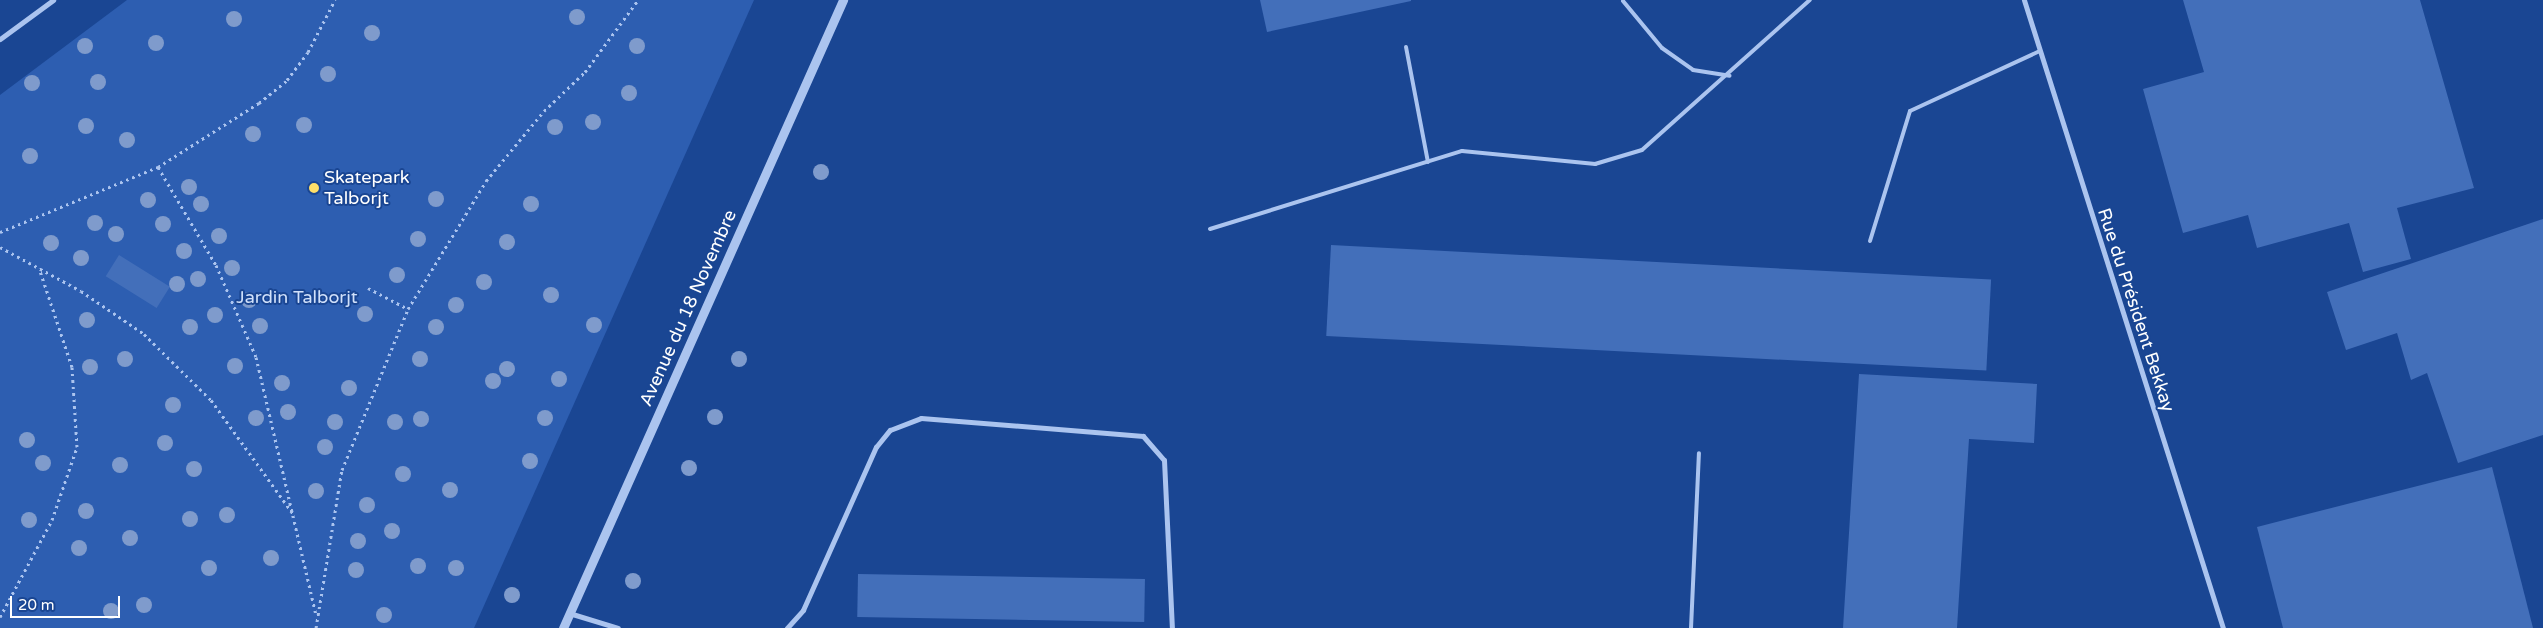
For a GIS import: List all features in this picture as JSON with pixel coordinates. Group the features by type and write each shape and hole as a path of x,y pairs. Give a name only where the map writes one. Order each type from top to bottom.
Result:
{"street":[{"path":"0,39 53,0"},
{"name":"Avenue du 18 Novembre","path":"563,628 843,0"},
{"name":"Rue du Président Bekkay","path":"2024,0 2223,628"},
{"path":"787,628 803,610 876,447 890,430 921,418 1143,436 1164,460 1172,628"},
{"path":"569,613 618,628"}],"lane":[{"path":"1210,229 1462,151 1595,164 1642,150 1730,76 1810,0"},
{"path":"1623,1 1662,48 1693,70 1730,76"},
{"path":"1406,47 1428,162"},
{"path":"1870,241 1910,111 2040,50"},
{"path":"1691,628 1699,452"}],"path":[{"path":"0,232 158,167 259,103 287,80 308,52 334,0"},
{"path":"316,628 316,618 342,470 408,309 486,181 544,111 585,72 638,0"},
{"path":"158,167 216,265 256,357 296,518 316,618"},
{"path":"0,247 114,312 169,358 244,442 296,518"},
{"path":"0,617 52,520 77,447 72,367 38,268"},
{"path":"368,288 408,309"}],"green space":[{"name":"Jardin Talborjt","path":"127,0 754,0 474,628 0,628 0,95"}],"building":[{"path":"1260,0 1411,0 1411,1 1267,32"},
{"path":"2183,0 2420,0 2474,188 2397,208 2411,259 2363,272 2349,223 2257,248 2248,215 2183,233 2143,89 2204,72"},
{"path":"2543,219 2543,435 2458,463 2427,373 2411,380 2397,333 2346,350 2327,292"},
{"path":"1331,245 1991,280 1986,370 1326,336"},
{"path":"119,255 170,287 157,308 106,276"},
{"path":"1859,374 2037,384 2034,443 1969,439 1957,628 1843,628"},
{"path":"2492,467 2533,628 2283,628 2257,527"},
{"path":"858,574 1145,579 1144,622 857,617"}],"place":[{"name":"Skatepark Talborjt","path":"314,188"}]}
